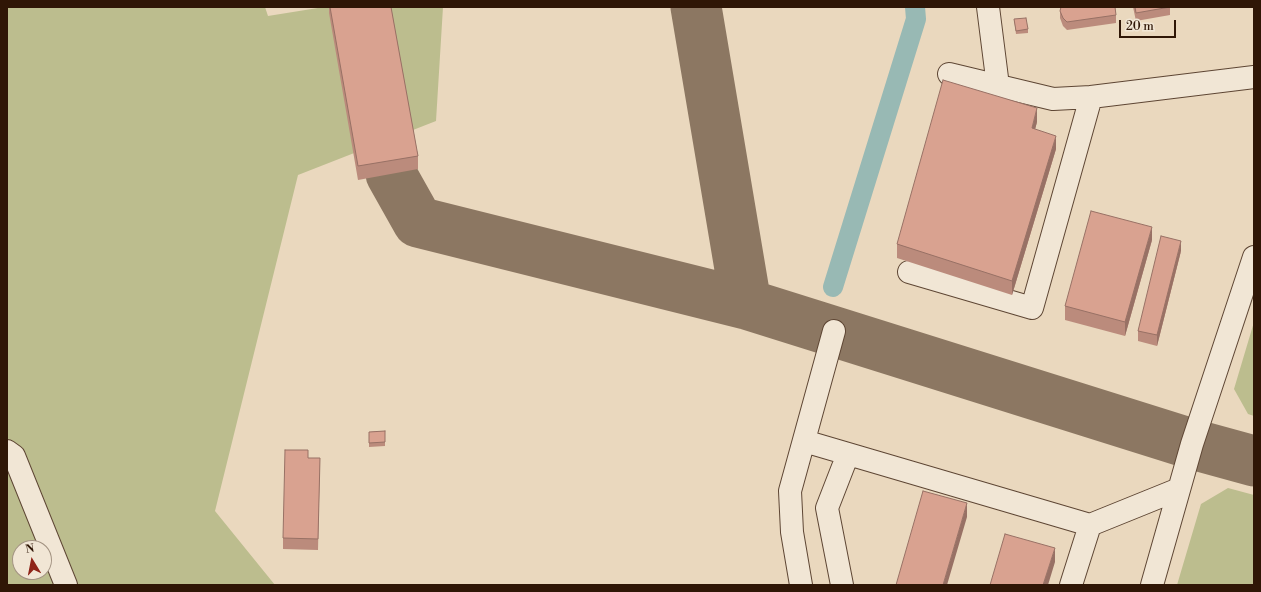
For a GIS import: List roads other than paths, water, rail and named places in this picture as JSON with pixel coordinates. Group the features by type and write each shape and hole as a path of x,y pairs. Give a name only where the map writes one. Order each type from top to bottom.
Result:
{"lane":[{"path":"988,7 998,86"},
{"path":"949,74 1052,99 1091,97 1254,77"},
{"path":"909,272 1032,308 1091,97"},
{"path":"1152,585 1192,444 1254,257"},
{"path":"801,585 792,532 790,491 834,331"},
{"path":"804,440 1090,525 1179,489"},
{"path":"7,451 14,456 66,585"},
{"path":"842,585 827,508 848,454"},
{"path":"1071,585 1090,525"}],"waterway":[{"path":"833,287 916,19 915,7"}]}
